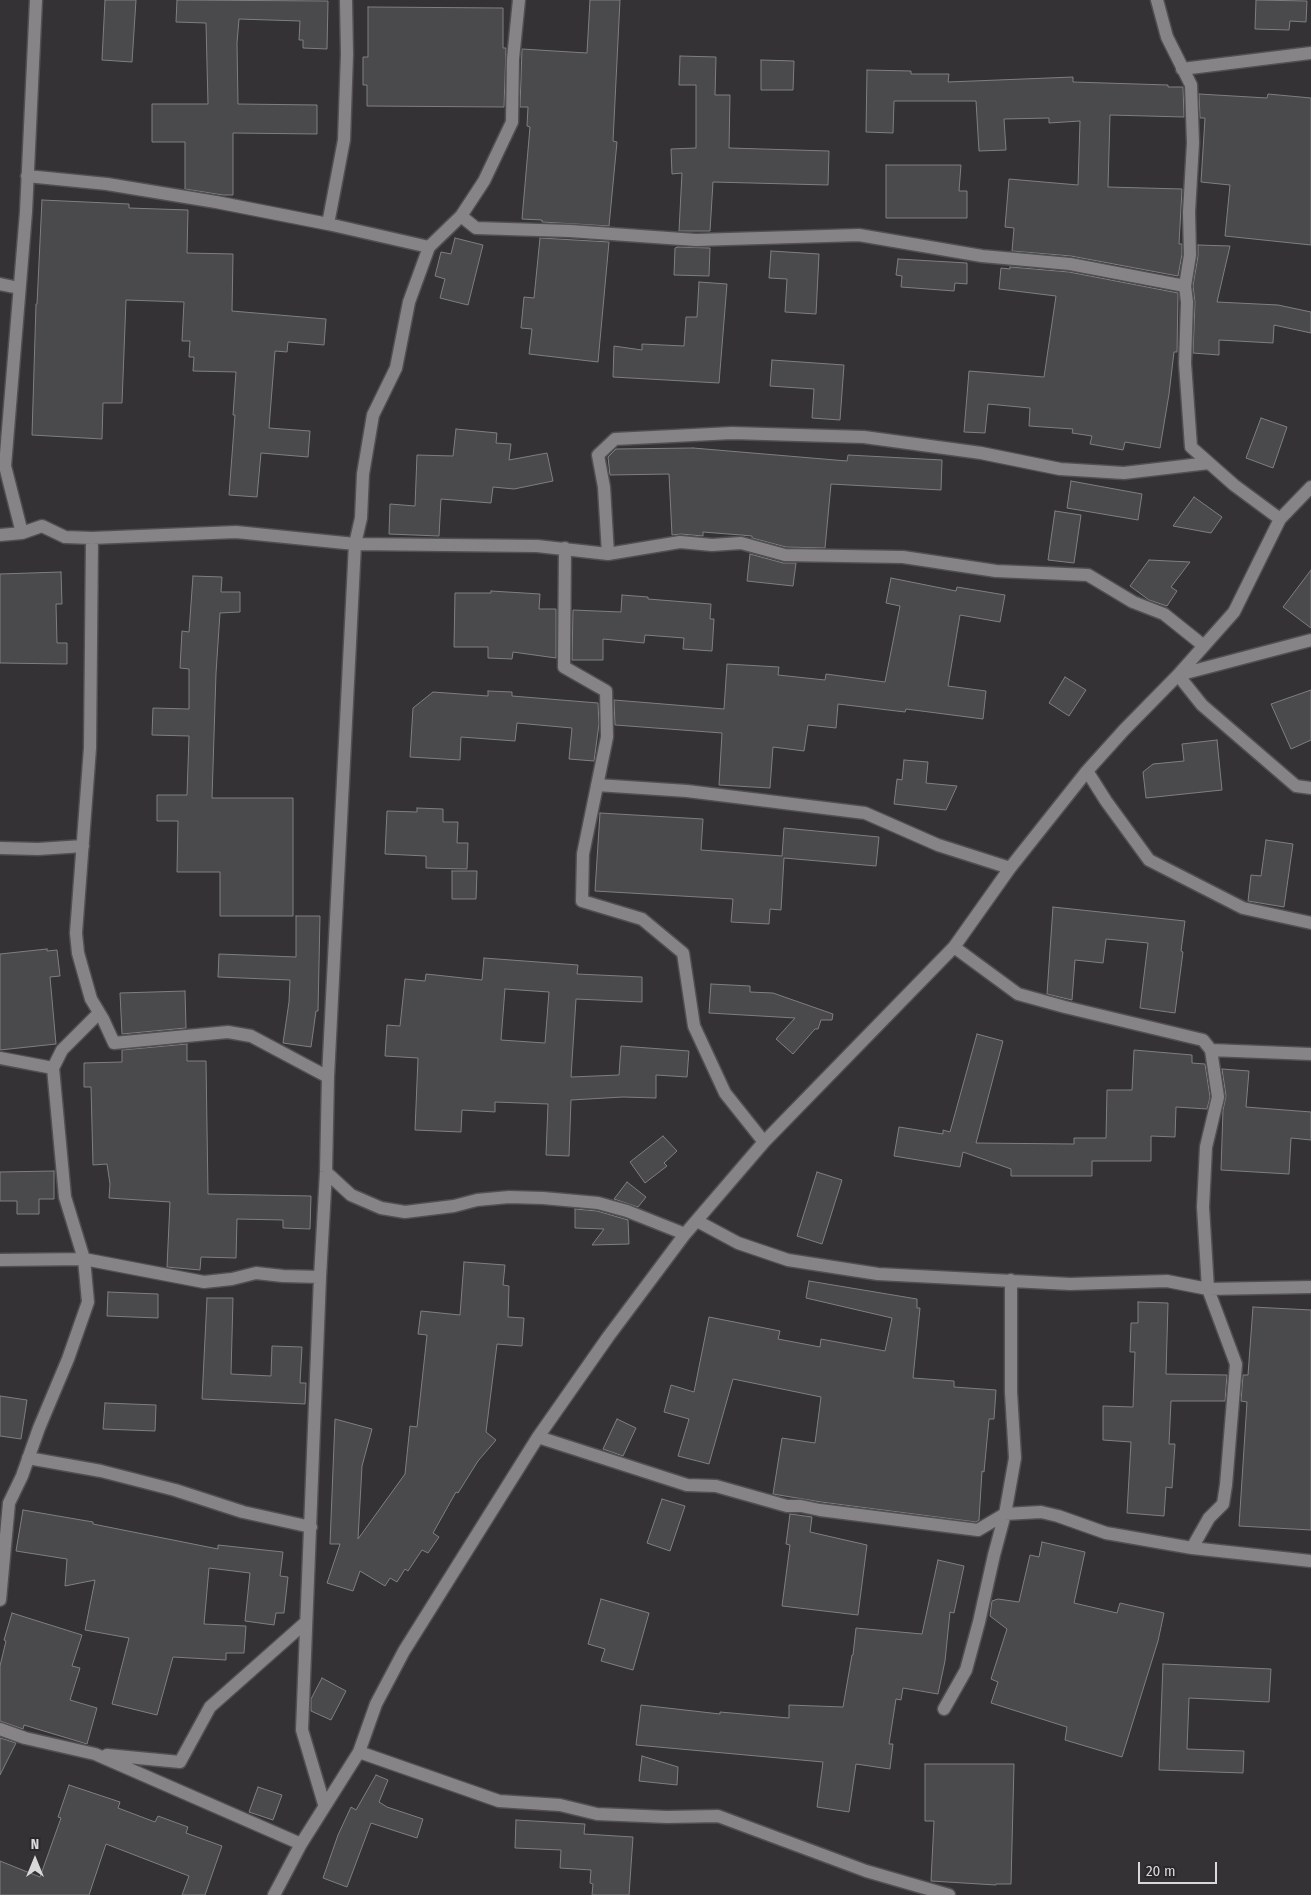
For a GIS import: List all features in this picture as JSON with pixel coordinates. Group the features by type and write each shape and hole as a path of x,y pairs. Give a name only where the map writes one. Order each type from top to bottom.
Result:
{"street":[{"path":"22,533 5,466 27,176 36,0"},
{"path":"328,224 344,140 348,54 346,0"},
{"path":"324,1804 302,1730 326,1172 328,1077 355,544 361,518 363,474 372,415 396,368 409,302 429,247 461,216 484,181 512,122 513,59 519,0"},
{"path":"1158,0 1167,37 1192,85 1193,143 1189,212 1190,255 1185,286 1187,302 1186,363 1191,447 1234,485 1280,519"},
{"path":"1182,69 1311,53"},
{"path":"27,176 107,184 216,202 328,224 429,247"},
{"path":"461,216 476,228 570,231 696,240 859,235 982,256 1070,264 1185,286"},
{"path":"0,284 19,288"},
{"path":"608,554 604,487 598,455 615,439 732,433 864,437 981,453 1060,469 1124,473 1209,463"},
{"path":"274,1895 324,1804 359,1752 376,1704 404,1651 538,1437 608,1337 685,1234 764,1142 954,947 1010,868 1087,771 1178,675 1234,612 1280,519 1311,487"},
{"path":"0,535 22,533 42,526 64,537 92,538 236,532 355,544 537,546 608,554 680,542 712,545 741,543 785,555 903,557 996,571 1088,575 1133,602 1164,614 1204,646"},
{"path":"92,538 90,748 76,933 78,953 91,999 114,1043 228,1032 251,1036 328,1077"},
{"path":"565,548 564,667 606,691 607,737 583,854 582,901 642,919 683,952 694,1026 725,1093 764,1142"},
{"path":"1178,675 1311,640"},
{"path":"1178,675 1202,704 1296,786 1311,788"},
{"path":"1087,771 1106,801 1149,860 1243,908 1311,923"},
{"path":"597,785 687,791 865,813 938,845 1010,868"},
{"path":"0,848 83,846"},
{"path":"954,947 1018,994 1203,1040 1211,1050 1218,1097 1206,1147 1203,1207 1208,1289 1236,1364 1223,1504 1209,1518 1192,1548"},
{"path":"0,1600 4,1501 22,1476 68,1359 88,1302 84,1259 64,1197 53,1068 62,1050 99,1013"},
{"path":"1211,1050 1311,1054"},
{"path":"0,1058 53,1068"},
{"path":"326,1172 351,1195 381,1208 405,1212 454,1206 477,1200 509,1198 598,1203 627,1211 685,1234"},
{"path":"697,1220 738,1243 788,1260 878,1274 1070,1284 1167,1282 1208,1289 1311,1287"},
{"path":"0,1260 84,1259 204,1282 232,1279 256,1273 320,1277"},
{"path":"944,1709 966,1670 1005,1514 1015,1458 1010,1392 1011,1280"},
{"path":"538,1437 687,1485 716,1486 787,1506 801,1506 978,1530 1005,1514 1041,1512 1106,1533 1192,1548 1311,1561"},
{"path":"28,1458 101,1471 175,1490 243,1512 311,1527"},
{"path":"0,1729 25,1738 95,1754 180,1762 210,1707 306,1622"},
{"path":"359,1752 499,1801 560,1805 597,1814 667,1818 718,1816 866,1870 949,1895"},
{"path":"95,1754 301,1844"}],"building":[{"path":"105,0 136,0 132,62 102,60"},
{"path":"177,0 328,1 327,49 303,48 303,40 299,40 300,21 239,19 237,43 238,104 317,105 317,134 233,133 233,195 185,189 185,142 152,142 152,104 208,104 206,23 176,22"},
{"path":"590,0 620,0 613,141 617,142 609,226 522,219 530,127 527,126 528,107 520,107 522,49 587,53"},
{"path":"1256,0 1307,1 1306,22 1290,21 1289,30 1255,29"},
{"path":"368,7 503,8 503,48 506,48 504,107 367,106 367,85 363,85 363,57 368,57"},
{"path":"680,56 716,57 715,95 730,95 729,148 829,151 828,185 713,182 710,231 679,231 682,173 672,174 671,149 696,148 696,85 679,85"},
{"path":"761,60 794,61 793,90 761,90"},
{"path":"867,70 911,71 911,74 949,74 948,82 1073,77 1073,82 1183,87 1184,117 1110,115 1108,187 1182,189 1179,244 1182,244 1182,254 1178,276 1071,256 1012,251 1014,228 1005,227 1009,179 1078,185 1080,121 1049,123 1049,118 1004,119 1006,150 979,151 976,101 894,101 893,133 866,132"},
{"path":"1199,94 1267,98 1268,94 1311,98 1311,245 1225,236 1230,185 1201,182 1205,118 1200,118"},
{"path":"886,165 961,165 959,191 967,191 967,218 886,218"},
{"path":"42,200 129,204 129,208 188,210 187,253 233,254 232,311 326,319 324,345 288,342 287,352 275,351 269,428 310,431 308,457 261,453 257,497 229,495 236,372 193,371 194,357 189,357 190,341 182,341 184,302 126,300 122,403 103,403 102,439 32,435 36,304"},
{"path":"455,238 483,245 468,305 440,298 445,279 435,276 441,252 451,254"},
{"path":"540,238 609,242 598,362 529,354 532,329 521,328 524,297 534,298"},
{"path":"1198,245 1230,246 1217,302 1278,305 1311,312 1311,333 1274,325 1273,343 1219,340 1219,355 1193,353 1195,302 1193,286"},
{"path":"675,248 710,248 709,276 674,275"},
{"path":"771,251 819,254 816,314 785,312 787,279 769,278"},
{"path":"898,259 967,263 967,284 955,283 954,291 901,287 902,276 896,275"},
{"path":"1010,267 1069,272 1178,293 1177,352 1174,352 1160,448 1125,442 1123,450 1090,444 1092,436 1072,433 1073,429 1029,426 1030,408 988,404 985,433 964,432 969,371 1044,377 1056,296 999,289 1001,268 1010,269"},
{"path":"699,282 727,284 719,383 613,377 614,346 642,350 642,344 684,346 686,317 697,317"},
{"path":"772,360 844,365 840,420 812,418 814,389 770,386"},
{"path":"1261,418 1287,427 1273,468 1246,458"},
{"path":"456,429 497,433 496,443 511,444 509,460 547,453 553,481 514,489 493,487 491,503 441,499 439,536 389,534 390,504 415,506 417,455 453,456"},
{"path":"693,448 847,461 848,455 942,460 941,490 831,484 825,548 786,547 752,538 752,536 741,535 703,532 703,536 672,535 669,474 610,475 608,457 616,449"},
{"path":"1071,481 1142,494 1138,520 1067,508"},
{"path":"1194,497 1222,517 1211,533 1173,526"},
{"path":"1055,511 1081,515 1074,563 1048,560"},
{"path":"750,554 783,563 796,563 793,586 747,581"},
{"path":"1149,560 1190,562 1171,587 1177,591 1167,606 1149,600 1130,586"},
{"path":"1311,570 1311,628 1283,607"},
{"path":"61,572 62,604 56,604 57,643 67,643 67,664 0,663 0,574"},
{"path":"193,576 222,577 221,592 240,592 240,612 220,613 212,798 293,798 293,916 220,916 220,872 177,872 178,821 157,821 157,795 187,795 189,736 152,735 153,708 189,709 189,669 180,668 182,631 189,632"},
{"path":"891,578 956,591 957,587 1005,595 1000,622 960,615 948,686 986,691 983,719 906,709 905,712 838,704 836,728 808,725 804,751 773,747 770,788 719,785 722,733 615,725 614,700 724,709 727,664 779,667 778,675 825,680 826,674 885,682 900,606 886,603"},
{"path":"491,591 540,594 539,609 556,609 556,658 513,652 512,659 488,658 488,647 454,647 455,593 491,593"},
{"path":"622,595 711,604 710,619 714,619 712,651 683,649 684,638 645,635 644,643 603,639 603,660 572,660 573,610 621,612"},
{"path":"1065,677 1086,690 1069,716 1049,703"},
{"path":"1311,690 1311,740 1291,749 1271,704"},
{"path":"488,691 512,692 512,696 598,703 599,724 594,761 569,759 572,728 517,723 515,741 461,737 460,760 410,757 413,708 433,692 488,696"},
{"path":"1217,740 1222,790 1146,798 1143,772 1153,764 1184,761 1182,744"},
{"path":"904,760 928,762 926,783 957,786 946,810 894,804 897,779 902,780"},
{"path":"417,808 443,809 443,822 458,822 457,843 468,843 467,869 426,868 426,856 385,854 387,811 417,812"},
{"path":"600,813 703,819 701,850 782,856 784,828 879,837 876,866 784,858 781,910 770,909 769,924 731,922 733,899 595,891"},
{"path":"1266,840 1293,844 1284,907 1248,901 1251,875 1261,876"},
{"path":"452,871 477,871 476,899 452,899"},
{"path":"1053,907 1185,921 1175,1013 1140,1008 1148,943 1106,939 1103,963 1075,960 1072,1000 1047,994"},
{"path":"296,916 320,916 318,1011 316,1011 311,1047 283,1043 290,980 218,977 219,954 296,957"},
{"path":"47,949 47,951 57,950 60,976 50,977 56,1044 0,1050 0,954"},
{"path":"484,958 578,965 577,974 642,977 642,1002 576,999 571,1077 619,1075 621,1046 689,1051 687,1077 656,1075 656,1098 623,1097 571,1100 569,1156 546,1155 548,1104 495,1102 495,1112 462,1110 461,1132 415,1130 418,1058 385,1056 387,1025 400,1026 405,979 425,981 426,974 482,980","holes":["505,989 549,992 545,1043 501,1040"]},
{"path":"711,984 750,986 750,992 773,993 833,1014 832,1020 821,1020 818,1029 815,1029 793,1054 776,1039 795,1018 709,1013"},
{"path":"185,991 186,1028 122,1034 120,993"},
{"path":"977,1034 1003,1041 976,1143 1074,1144 1074,1138 1106,1138 1107,1090 1132,1090 1134,1050 1192,1055 1192,1063 1205,1064 1210,1097 1207,1109 1176,1107 1175,1137 1151,1136 1151,1161 1092,1161 1092,1176 1011,1176 1011,1169 963,1152 960,1167 894,1156 899,1127 943,1134 943,1130 950,1132"},
{"path":"187,1044 187,1061 206,1061 208,1194 311,1196 310,1229 283,1228 283,1220 237,1219 236,1258 201,1257 200,1270 167,1267 170,1202 109,1198 110,1184 107,1164 93,1165 91,1087 84,1087 84,1063 122,1062 122,1050"},
{"path":"1222,1069 1249,1071 1246,1107 1311,1112 1311,1140 1291,1138 1289,1174 1221,1170 1223,1110 1226,1096"},
{"path":"663,1136 677,1151 664,1163 667,1166 645,1183 630,1162"},
{"path":"54,1171 54,1199 39,1199 39,1214 17,1214 17,1201 0,1201 0,1172"},
{"path":"817,1172 842,1180 822,1244 797,1236"},
{"path":"627,1182 646,1197 638,1207 614,1199"},
{"path":"575,1209 597,1211 628,1220 629,1244 592,1245 604,1229 575,1228"},
{"path":"464,1262 505,1265 503,1285 509,1286 508,1317 524,1318 522,1346 497,1344 486,1432 496,1440 478,1461 458,1493 456,1492 433,1533 439,1537 428,1553 422,1550 408,1571 405,1569 397,1582 390,1578 385,1586 360,1571 353,1591 327,1583 340,1544 330,1544 335,1419 372,1429 362,1466 358,1539 405,1474 410,1426 417,1427 427,1335 418,1334 421,1311 460,1315"},
{"path":"809,1281 917,1299 917,1308 920,1308 913,1378 954,1381 954,1387 996,1390 994,1419 989,1419 984,1472 982,1471 979,1520 976,1522 773,1494 782,1438 815,1443 821,1397 733,1379 709,1464 678,1456 689,1419 664,1412 671,1385 694,1392 709,1317 780,1331 778,1339 820,1347 821,1339 885,1351 892,1318 806,1298"},
{"path":"108,1292 158,1294 158,1318 107,1316"},
{"path":"207,1298 233,1298 231,1374 271,1376 272,1346 302,1347 300,1383 306,1383 305,1404 202,1399"},
{"path":"1138,1302 1168,1303 1166,1374 1227,1375 1225,1401 1171,1401 1169,1444 1175,1444 1172,1488 1166,1487 1164,1516 1127,1513 1131,1442 1103,1440 1103,1406 1133,1407 1135,1352 1130,1352 1131,1323 1138,1323"},
{"path":"1253,1307 1311,1310 1311,1530 1239,1526 1247,1402 1241,1401 1243,1375 1248,1375"},
{"path":"0,1396 27,1400 21,1439 0,1436"},
{"path":"105,1403 156,1405 155,1431 103,1429"},
{"path":"617,1419 636,1428 623,1456 603,1449"},
{"path":"662,1499 685,1506 670,1551 647,1543"},
{"path":"23,1510 93,1522 93,1524 218,1549 218,1545 283,1552 280,1576 288,1577 284,1613 276,1613 274,1625 245,1621 250,1573 209,1568 204,1624 246,1626 244,1653 226,1653 226,1660 173,1657 157,1715 112,1704 129,1638 85,1630 95,1580 65,1586 67,1559 16,1551"},
{"path":"790,1514 812,1517 810,1532 867,1545 858,1615 782,1606 790,1545 786,1544"},
{"path":"1042,1542 1085,1552 1074,1603 1117,1613 1120,1603 1164,1613 1158,1641 1122,1757 1065,1740 1067,1727 991,1703 998,1682 991,1679 1007,1629 990,1616 992,1601 998,1599 1019,1602 1030,1555 1039,1557"},
{"path":"938,1560 964,1566 954,1613 950,1612 945,1661 938,1694 903,1688 901,1700 896,1699 889,1744 893,1744 890,1769 856,1764 849,1812 817,1807 823,1762 636,1745 641,1705 720,1714 720,1712 789,1718 789,1705 843,1707 856,1628 922,1634"},
{"path":"601,1599 649,1613 633,1670 601,1661 605,1649 588,1644"},
{"path":"12,1613 82,1635 72,1666 80,1668 70,1700 97,1708 87,1744 24,1725 23,1729 0,1721 0,1666 6,1641 4,1640"},
{"path":"1163,1664 1271,1669 1269,1702 1189,1698 1187,1749 1244,1751 1243,1773 1159,1770"},
{"path":"322,1678 346,1691 331,1720 311,1711 311,1699"},
{"path":"0,1738 16,1743 0,1775"},
{"path":"642,1756 678,1767 677,1785 639,1781"},
{"path":"925,1764 1014,1764 1011,1884 996,1885 931,1881 934,1821 925,1821"},
{"path":"376,1775 388,1780 379,1802 387,1807 423,1819 417,1838 371,1823 347,1887 323,1878 338,1835 351,1807 356,1810"},
{"path":"69,1785 120,1802 118,1808 155,1822 158,1816 188,1827 186,1833 222,1846 205,1895 182,1895 189,1876 106,1844 89,1895 0,1895 0,1861 40,1877 61,1818 58,1817"},
{"path":"258,1787 282,1795 273,1820 249,1812"},
{"path":"516,1820 585,1824 584,1834 633,1837 629,1895 592,1895 593,1884 590,1883 591,1870 560,1868 561,1850 515,1848"}]}
